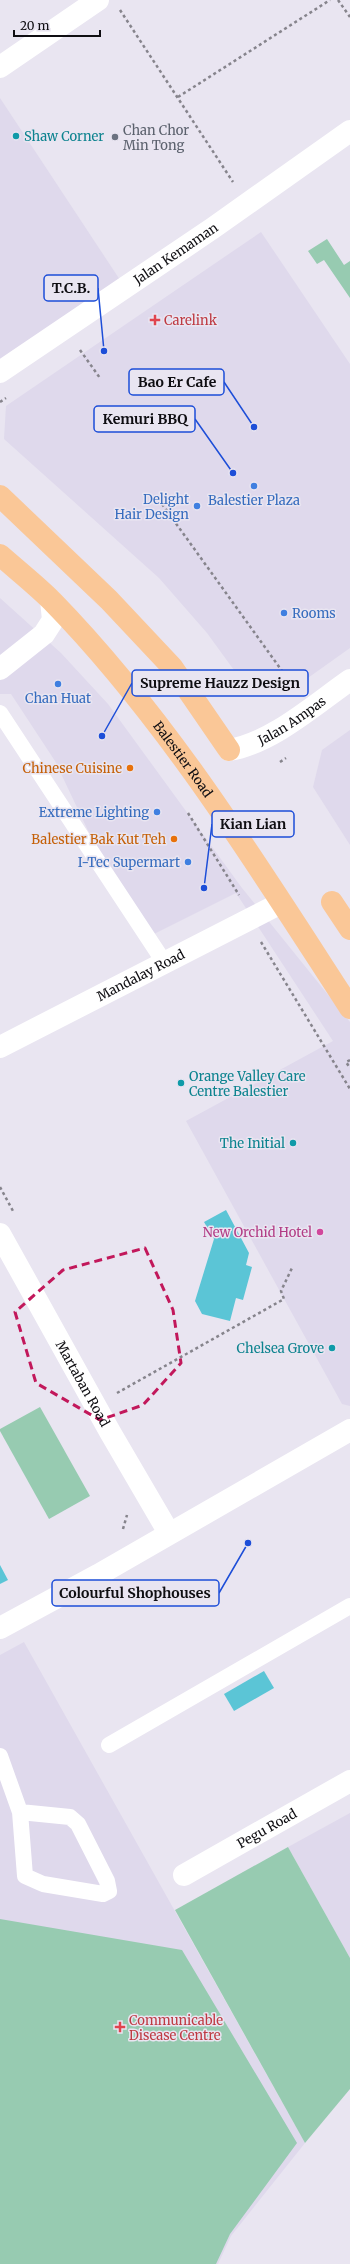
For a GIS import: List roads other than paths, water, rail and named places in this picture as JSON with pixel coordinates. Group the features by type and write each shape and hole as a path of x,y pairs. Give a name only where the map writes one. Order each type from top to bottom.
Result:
{"main road":[{"path":"0,496 109,600 172,667 229,750"},
{"name":"Balestier Road","path":"0,555 51,600 106,659 179,751 350,1008"},
{"path":"332,902 350,929"}],"street":[{"path":"0,67 108,3"},
{"name":"Jalan Kemaman","path":"0,372 247,204 350,131"},
{"path":"0,669 44,634 53,620 51,600"},
{"name":"Jalan Ampas","path":"229,750 245,748 263,739 350,680"},
{"name":"Mandalay Road","path":"0,1047 281,903"},
{"name":"Martaban Road","path":"0,1234 110,1432 169,1533"},
{"path":"0,1628 98,1575 350,1430"},
{"name":"Pegu Road","path":"184,1875 350,1781"}],"lane":[{"path":"0,713 164,962"},
{"path":"110,1745 350,1606"},
{"path":"0,1756 20,1812 25,1876 49,1885 103,1894 109,1891 107,1881 81,1830 70,1816 20,1812"}],"water":[{"path":"226,1210 249,1253 246,1265 252,1267 243,1300 236,1298 230,1321 202,1314 195,1301 214,1239 204,1222"},
{"path":"0,1565 8,1580 0,1584"},
{"path":"264,1671 274,1688 234,1711 224,1694"}],"place":[{"name":"Shaw Corner","path":"16,136"},
{"name":"Chan Chor Min Tong","path":"115,137"},
{"name":"Carelink","path":"155,320"},
{"name":"T.C.B.","path":"104,351"},
{"name":"Bao Er Cafe","path":"254,427"},
{"name":"Kemuri BBQ","path":"233,473"},
{"name":"Balestier Plaza","path":"254,486"},
{"name":"Delight Hair Design","path":"197,506"},
{"name":"Rooms","path":"284,613"},
{"name":"Chan Huat","path":"58,684"},
{"name":"Supreme Hauzz Design","path":"102,736"},
{"name":"Chinese Cuisine","path":"130,768"},
{"name":"Extreme Lighting","path":"157,812"},
{"name":"Balestier Bak Kut Teh","path":"174,839"},
{"name":"I-Tec Supermart","path":"188,862"},
{"name":"Kian Lian","path":"204,888"},
{"name":"Orange Valley Care Centre Balestier","path":"181,1083"},
{"name":"The Initial","path":"293,1143"},
{"name":"New Orchid Hotel","path":"320,1232"},
{"name":"Chelsea Grove","path":"332,1348"},
{"name":"Colourful Shophouses","path":"248,1543"},
{"name":"Communicable Disease Centre","path":"120,2027"}]}
